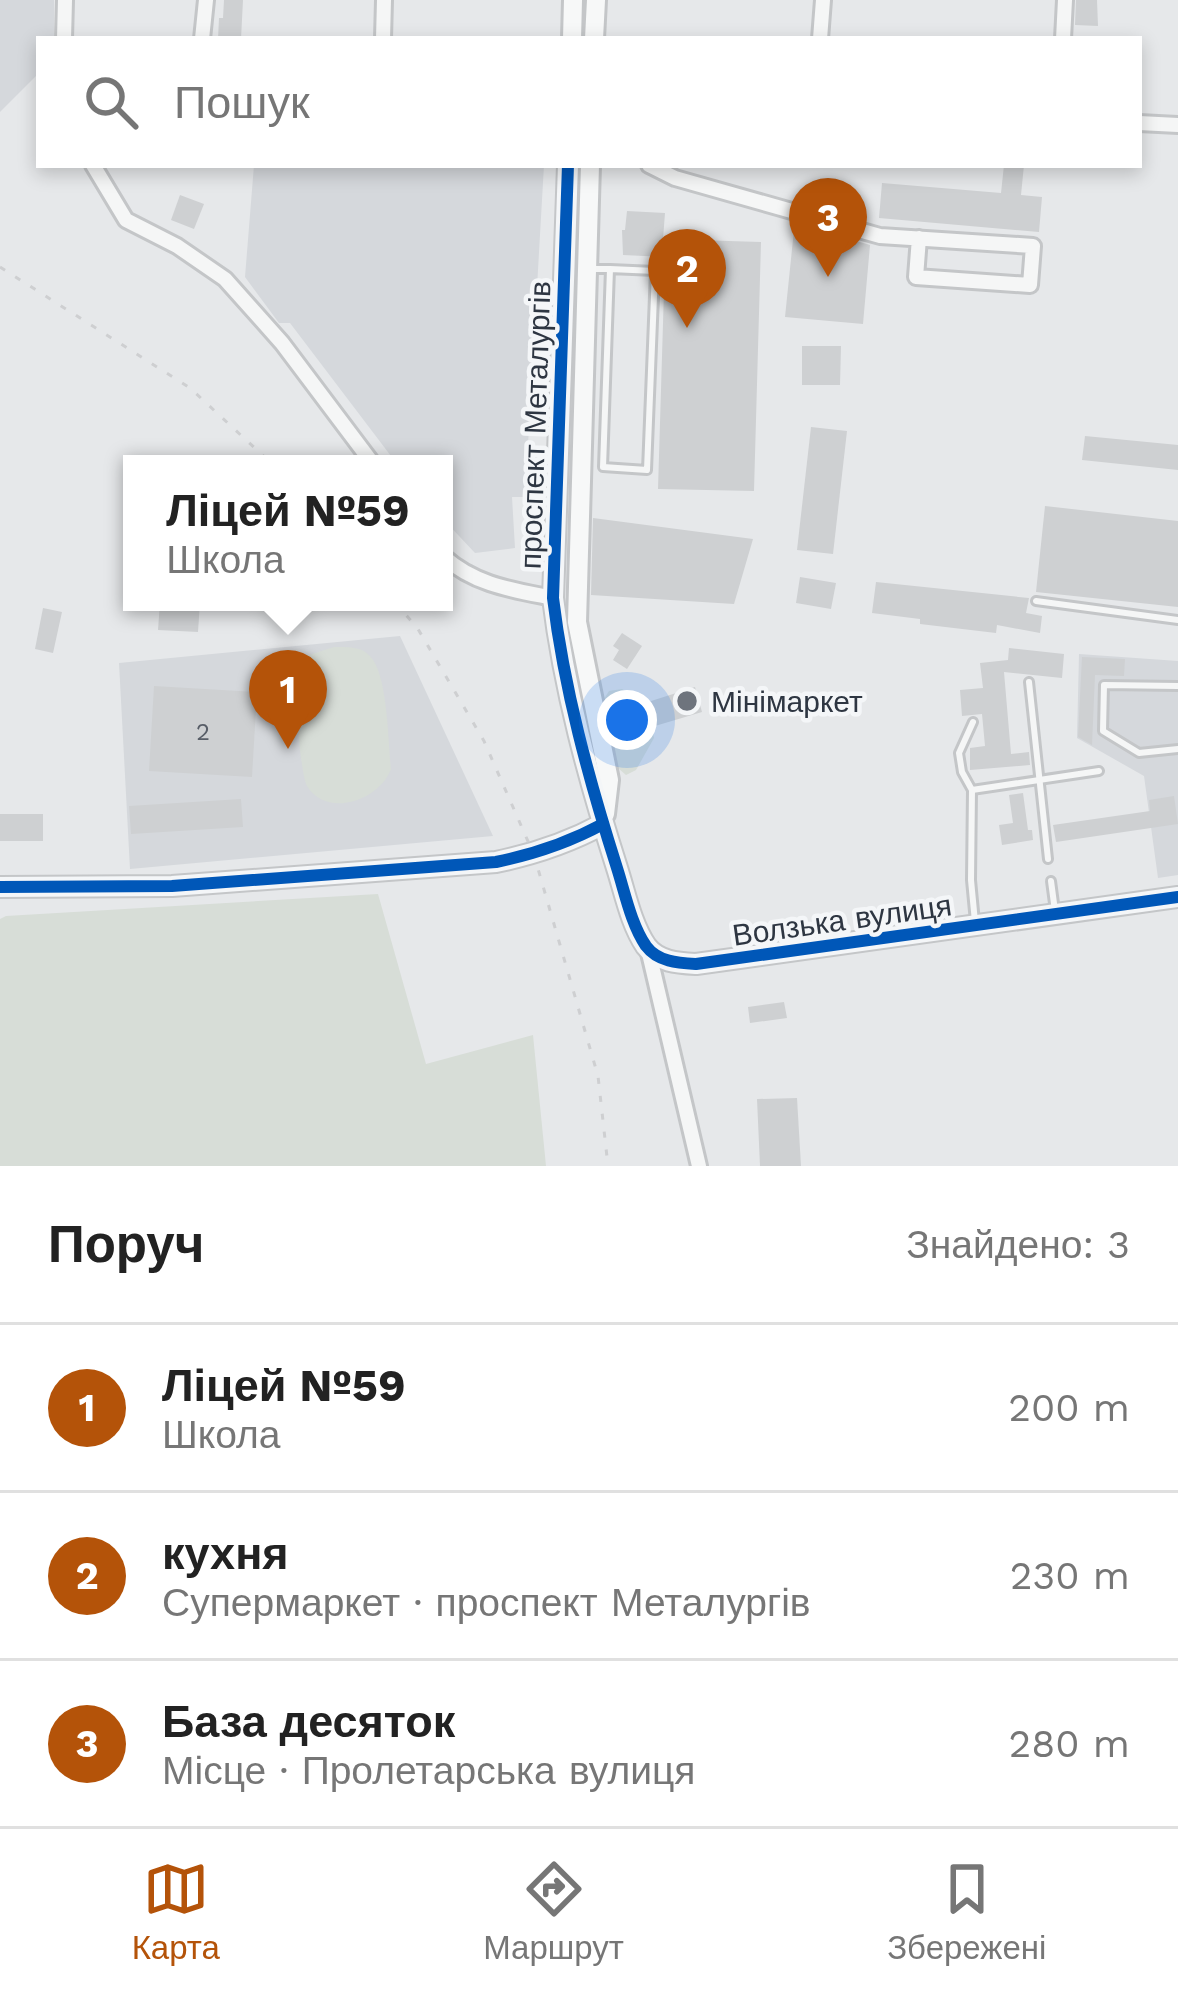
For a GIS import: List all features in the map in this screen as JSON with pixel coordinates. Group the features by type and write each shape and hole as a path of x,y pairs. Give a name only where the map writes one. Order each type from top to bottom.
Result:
{"street":[{"path":"64,36 65,0"},
{"path":"202,36 206,0"},
{"path":"383,36 384,0"},
{"path":"572,36 573,0"},
{"path":"594,36 596,0"},
{"path":"820,36 823,0"},
{"path":"1063,36 1065,0"},
{"path":"1142,123 1178,125"},
{"path":"95,168 126,220 177,246 225,279 282,343 367,455"},
{"name":"проспект Металургів","path":"568,168 553,598 603,824"},
{"name":"проспект Металургів","path":"590,168 577,622 609,780 603,824"},
{"path":"655,168 675,178 880,236 919,238 1034,247 1030,285 916,277 919,238"},
{"path":"559,417 570,422 582,417"},
{"path":"453,564 491,585 553,598"},
{"path":"0,887 172,886 496,862 535,855 603,824 634,921 648,949 699,1166"},
{"name":"Волзька вулиця","path":"648,949 670,962 696,964 1178,897"}],"lane":[{"path":"586,268 610,269 655,271 647,470 603,467 610,269"},
{"path":"1036,602 1178,620"},
{"path":"1029,682 1048,859"},
{"path":"1178,686 1104,685 1102,731 1138,753 1178,749"},
{"path":"973,722 959,753 962,772 973,790 975,926"},
{"path":"973,790 1099,771"},
{"path":"1051,880 1055,914"}],"shaded area":[{"path":"0,0 54,0 54,36 36,36 36,76 0,112"},
{"path":"254,168 544,168 525,497 512,497 515,548 475,553 453,530 453,455 390,455 290,323 279,323 245,277"},
{"path":"400,636 493,836 130,869 119,663"},
{"path":"334,647 362,650 376,665 384,693 391,769 365,797 339,803 327,802 307,786 296,696 297,673 306,656"},
{"path":"1079,654 1178,661 1178,875 1158,878 1144,776 1077,738"},
{"path":"622,689 647,706 654,738 636,770 626,775 618,768 604,699 609,691"},
{"path":"378,894 426,1064 533,1035 546,1166 0,1166 0,919"}],"building":[{"path":"224,0 243,0 241,36 218,36 219,18 223,18"},
{"path":"1076,0 1097,0 1098,26 1075,25"},
{"path":"1004,168 1024,168 1021,195 1042,197 1039,232 879,218 882,183 1001,193"},
{"path":"180,195 204,204 194,229 171,220"},
{"path":"627,211 665,213 663,239 761,242 754,491 658,489 665,257 623,255"},
{"path":"794,230 829,233 870,245 863,324 785,317"},
{"path":"802,346 841,346 840,385 802,385"},
{"path":"811,427 847,431 833,554 797,550"},
{"path":"1085,436 1178,445 1178,470 1082,460"},
{"path":"1045,506 1178,521 1178,607 1036,592"},
{"path":"593,518 753,539 734,604 591,595"},
{"path":"800,577 836,583 831,609 796,603"},
{"path":"876,582 1029,598 1026,613 1042,616 1040,633 997,625 996,633 920,624 920,619 872,613"},
{"path":"43,608 62,612 53,653 35,649"},
{"path":"159,611 199,611 198,632 158,630"},
{"path":"622,633 642,646 627,669 613,660 619,650 613,646"},
{"path":"1009,648 1064,654 1062,678 1004,672 1011,754 1029,752 1030,765 970,770 970,748 985,746 982,714 962,716 960,690 983,688 980,663 1008,660"},
{"path":"1082,657 1125,659 1124,676 1095,675 1092,745 1078,737"},
{"path":"154,686 257,692 252,777 149,771"},
{"path":"695,687 702,712 655,726 648,702"},
{"path":"1023,793 1033,840 1002,845 999,825 1013,823 1009,795"},
{"path":"1174,796 1178,824 1056,842 1053,825 1150,811 1149,800"},
{"path":"241,799 243,827 131,834 129,806"},
{"path":"0,814 43,814 43,841 0,841"},
{"path":"784,1002 787,1018 750,1023 748,1007"},
{"path":"797,1098 801,1166 760,1166 757,1099"}],"railway":[{"path":"0,267 190,388 262,455"},
{"path":"403,611 484,741 534,855 598,1076 608,1166"}],"cycle path":[{"path":"568,168 553,598 587,768 629,908 646,946 662,958 696,964 1178,897"},
{"path":"0,887 172,886 496,862 551,847 603,824"}],"place":[{"name":"База десяток","path":"828,277"},
{"name":"кухня","path":"687,328"},
{"name":"Мінімаркет","path":"687,701"},
{"name":"Ліцей №59","path":"288,749"}]}
